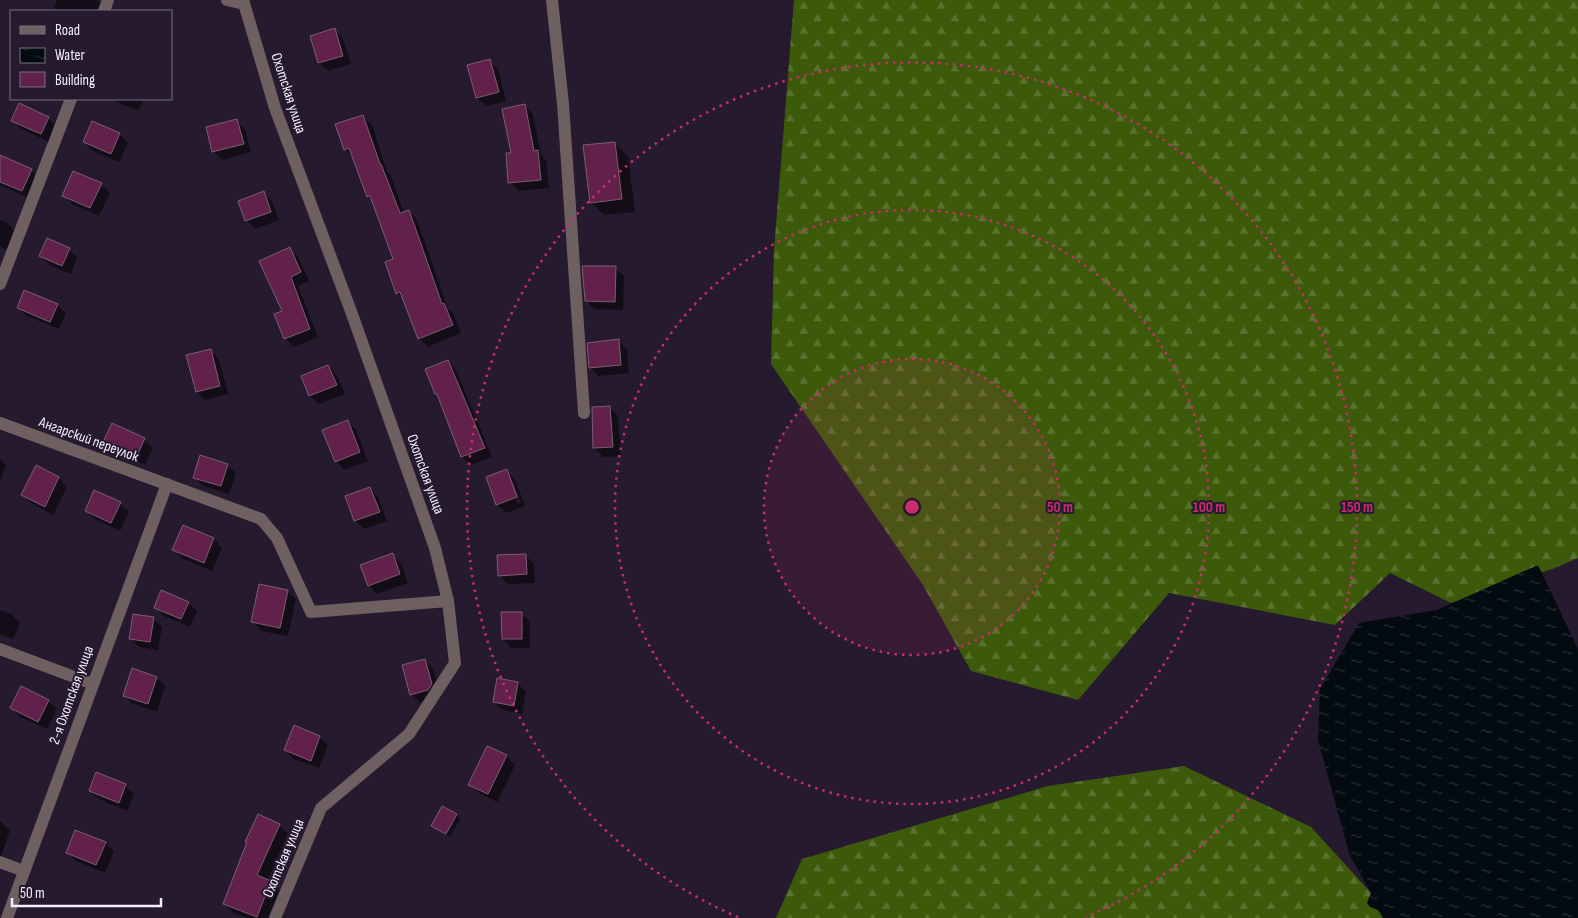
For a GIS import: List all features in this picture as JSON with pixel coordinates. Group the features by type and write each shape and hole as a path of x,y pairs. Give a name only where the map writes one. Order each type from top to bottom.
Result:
{"street":[{"path":"227,0 244,2"},
{"path":"552,0 563,104 584,413"},
{"name":"Охотская улица","path":"244,2 276,108 435,548 448,601 455,663 409,734 322,808 276,918"},
{"path":"0,284 71,100"},
{"name":"Ангарский переулок","path":"0,423 261,519 277,538 312,612 448,601"},
{"name":"2-я Охотская улица","path":"7,918 168,484"},
{"path":"0,649 93,684"},
{"path":"0,862 24,871"}],"green space":[{"path":"794,0 1578,0 1578,558 1555,568 1451,603 1390,573 1335,625 1169,593 1078,700 971,671 923,585 771,364 774,250"},
{"path":"1184,766 1311,827 1383,906 1387,918 776,918 802,859 1048,786"}],"water":[{"path":"1538,565 1578,649 1578,918 1383,918 1378,910 1370,907 1367,903 1371,893 1350,856 1318,740 1320,689 1359,623 1437,610"}],"building":[{"path":"335,28 343,56 318,63 310,36"},
{"path":"490,59 499,92 476,98 467,65"},
{"path":"19,103 49,117 41,134 11,121"},
{"path":"525,104 534,151 538,150 541,180 508,183 506,153 511,153 502,109"},
{"path":"363,115 400,213 409,210 442,304 444,303 453,325 418,339 400,292 396,294 385,262 393,259 370,196 367,197 349,148 344,150 335,124"},
{"path":"237,119 244,144 212,152 206,127"},
{"path":"92,121 120,133 111,154 83,142"},
{"path":"615,142 622,199 590,203 583,145"},
{"path":"0,155 32,169 22,191 0,182"},
{"path":"73,171 102,183 90,208 62,196"},
{"path":"264,191 271,212 245,221 238,201"},
{"path":"47,238 70,248 62,266 39,256"},
{"path":"290,247 301,272 291,277 310,329 284,339 274,314 282,311 259,261"},
{"path":"582,266 616,266 615,302 585,301"},
{"path":"24,290 58,304 50,322 17,308"},
{"path":"619,339 621,365 589,368 587,343"},
{"path":"211,349 220,386 196,392 186,355"},
{"path":"448,360 485,448 461,457 437,394 435,394 425,369"},
{"path":"328,365 337,385 309,396 301,376"},
{"path":"610,406 613,447 593,448 592,407"},
{"path":"348,420 360,452 335,462 322,430"},
{"path":"112,423 145,438 136,458 103,442"},
{"path":"200,455 228,464 221,486 193,478"},
{"path":"36,465 59,477 45,507 21,495"},
{"path":"507,469 517,497 496,505 486,477"},
{"path":"370,487 380,512 354,521 345,496"},
{"path":"94,490 121,502 111,523 85,511"},
{"path":"183,525 214,538 204,563 172,550"},
{"path":"393,553 400,574 368,586 360,565"},
{"path":"526,554 527,574 498,576 497,555"},
{"path":"259,584 288,590 280,628 251,622"},
{"path":"161,590 189,602 181,619 154,608"},
{"path":"501,612 522,612 522,639 502,639"},
{"path":"133,614 154,617 150,642 129,639"},
{"path":"425,659 432,684 428,690 410,695 402,665"},
{"path":"132,668 157,677 148,704 123,696"},
{"path":"497,678 518,682 514,706 493,702"},
{"path":"21,686 49,700 38,722 10,708"},
{"path":"294,725 320,736 311,761 284,750"},
{"path":"487,746 507,755 488,794 468,785"},
{"path":"96,772 126,784 119,803 89,791"},
{"path":"442,806 457,814 446,834 431,826"},
{"path":"258,814 280,824 257,875 271,881 257,917 223,904 247,842 245,842"},
{"path":"75,830 106,842 96,865 66,853"}]}
